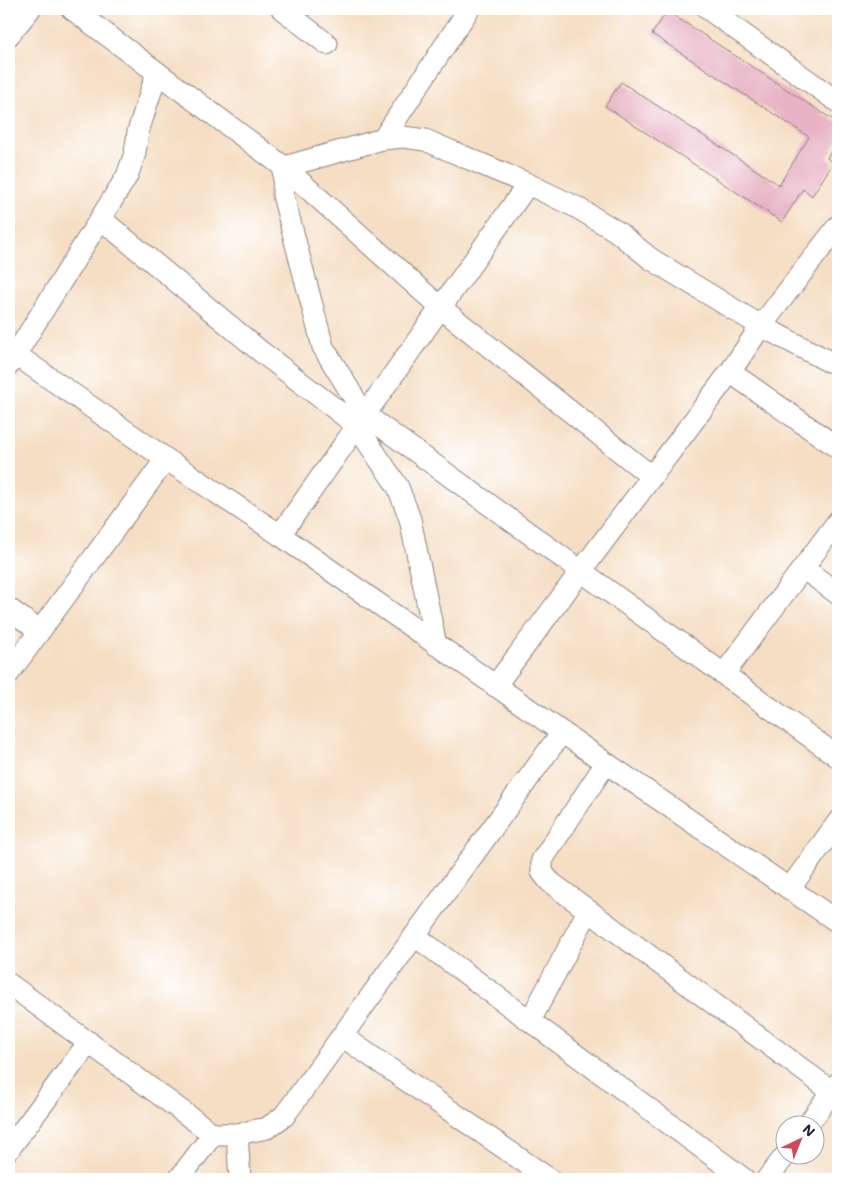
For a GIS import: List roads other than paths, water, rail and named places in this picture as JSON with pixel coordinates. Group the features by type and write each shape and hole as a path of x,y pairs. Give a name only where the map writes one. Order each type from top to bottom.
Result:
{"street":[{"path":"9,35 30,9"},
{"path":"72,9 284,167 441,308 652,477"},
{"path":"282,9 327,44"},
{"path":"383,139 469,9"},
{"path":"708,9 838,102"},
{"path":"157,72 138,132 135,153 127,176 11,356 280,534 436,645 838,922"},
{"path":"284,167 383,139 402,137 425,140 528,184 576,207 616,232 651,259 761,326 828,361 838,363"},
{"path":"284,167 283,195 323,347 360,420 398,487 410,519 436,645"},
{"path":"280,534 528,184"},
{"path":"101,219 260,351 580,572 838,757"},
{"path":"495,686 730,372 761,326 838,226"},
{"path":"730,372 838,448"},
{"path":"9,673 166,459"},
{"path":"724,674 838,521"},
{"path":"803,568 838,594"},
{"path":"9,609 40,631"},
{"path":"9,984 213,1134 237,1134 267,1128 284,1116 562,732"},
{"path":"606,763 542,860 542,872 550,882 588,911 836,1090 815,1116"},
{"path":"790,888 838,822"},
{"path":"530,1021 588,911"},
{"path":"415,936 744,1179"},
{"path":"342,1036 549,1179"},
{"path":"9,1149 89,1042"},
{"path":"179,1179 213,1134"},
{"path":"237,1134 240,1179"},
{"path":"767,1179 777,1166"}]}
